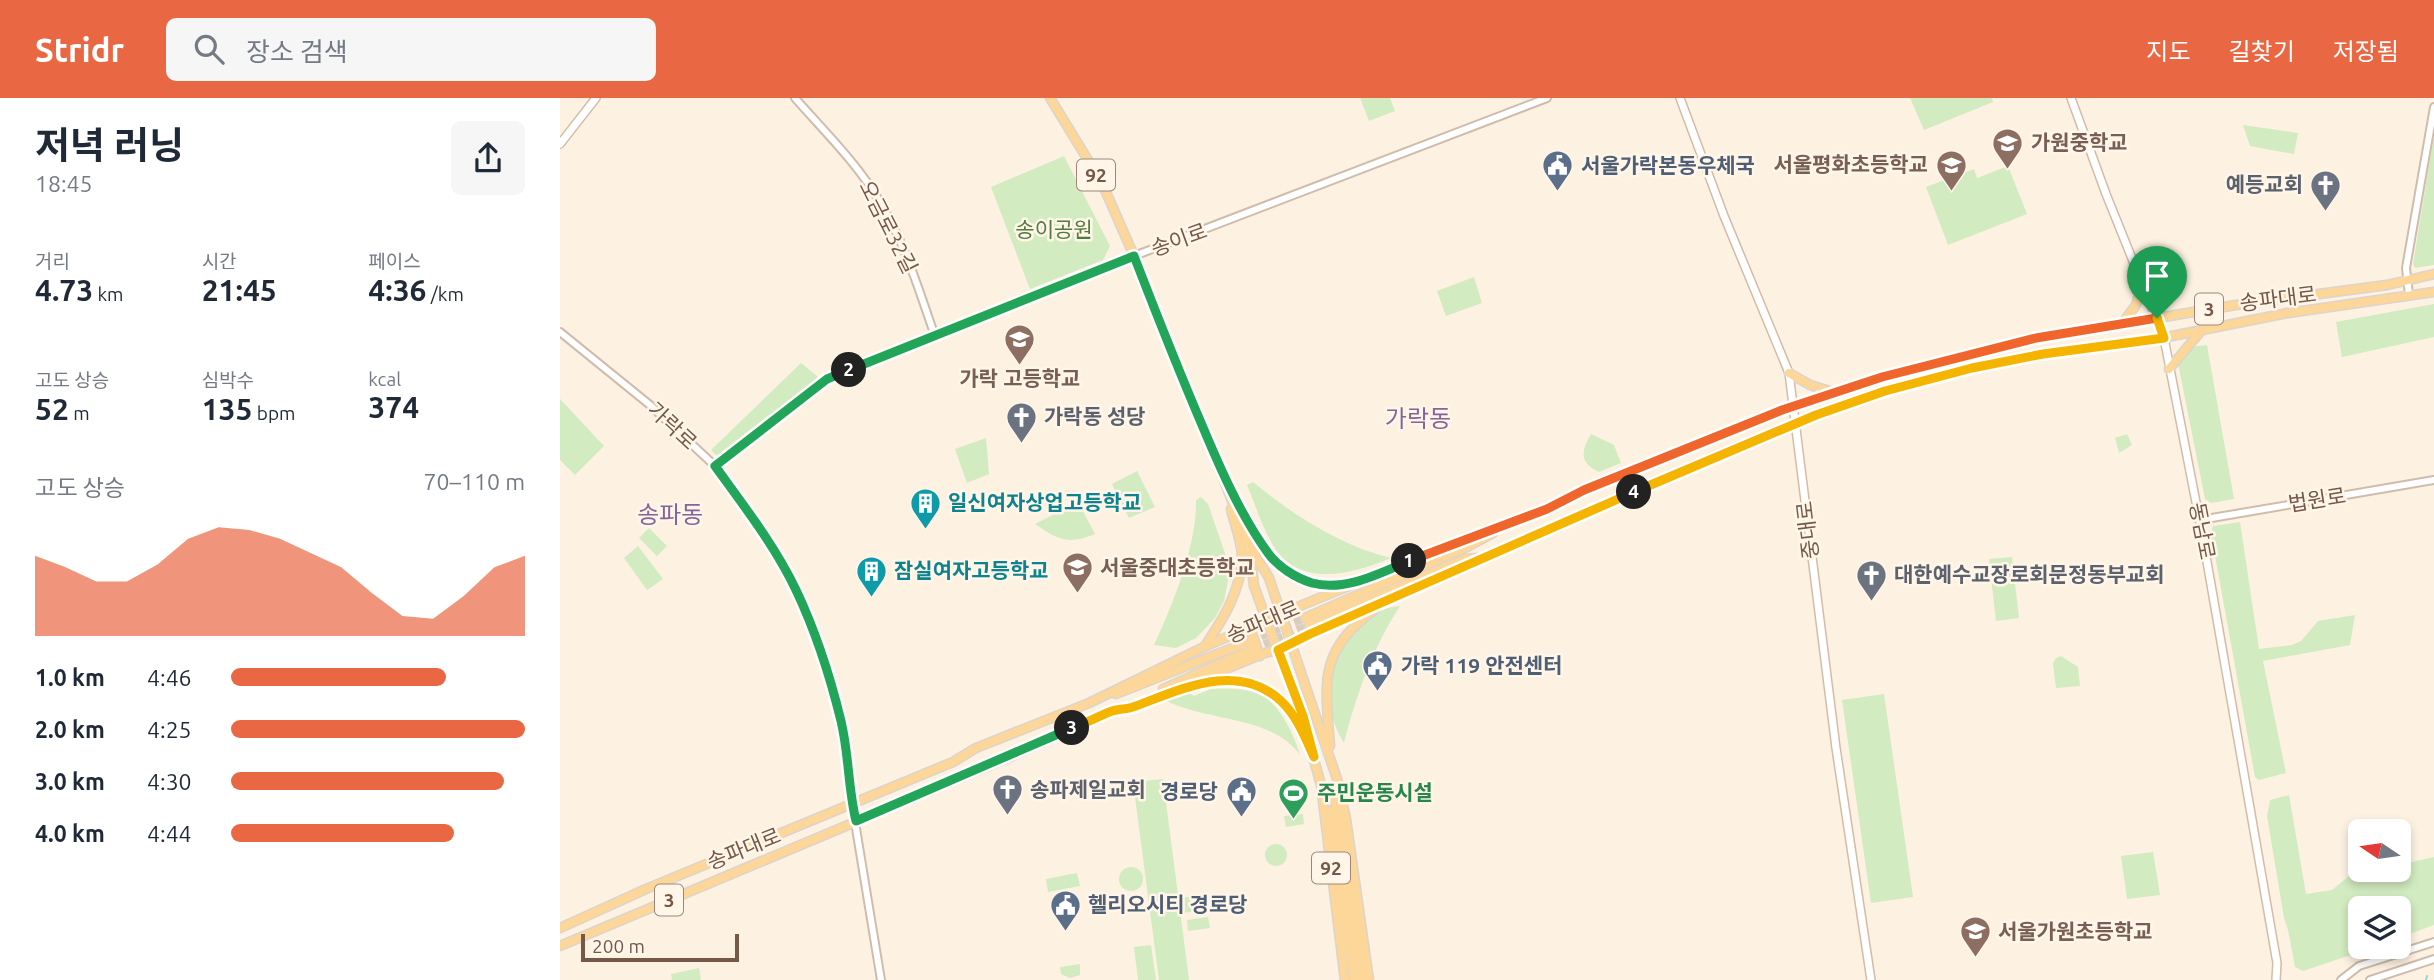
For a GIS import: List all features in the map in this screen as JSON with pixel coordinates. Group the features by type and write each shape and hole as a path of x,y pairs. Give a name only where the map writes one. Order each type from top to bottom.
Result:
{"main road":[{"path":"560,145 596,98"},
{"name":"92","path":"1050,98 1102,184 1134,256 1172,357 1250,547 1269,578 1337,779 1346,819 1369,980"},
{"name":"중대로","path":"1680,98 1724,216 1789,373 1836,748 1871,980"},
{"name":"동남로","path":"2071,98 2164,338 2200,520 2265,885 2277,963 2276,980"},
{"name":"송파대로","path":"563,925 953,762 976,748 1089,703 1204,647 1280,614 1547,509 1584,490 1793,407 1882,377 2036,338 2262,301 2387,285 2434,274"},
{"path":"2122,325 2136,304 2142,286"},
{"name":"송파대로","path":"1486,558 1722,453 1885,391 1972,368 2043,354 2164,338 2288,313 2434,292"},
{"path":"2169,369 2203,329"},
{"path":"1789,373 1810,385 1836,393"},
{"path":"1221,472 1269,554 1280,567 1313,583 1335,585 1375,576"},
{"path":"1204,647 1232,602 1242,554 1221,472"},
{"name":"3","path":"1308,626 1506,525"},
{"name":"92","path":"1250,547 1254,586 1303,716 1321,785 1345,980"},
{"path":"1115,710 1129,709 1187,685 1254,649 1278,650 1290,644 1308,626 1387,601 1486,558"},
{"name":"3","path":"1308,626 1464,559 1486,558"},
{"path":"1331,759 1327,697 1330,664 1345,635 1387,601"},
{"path":"1301,607 1298,612 1305,631 1308,626"},
{"path":"1250,628 1254,649"},
{"name":"3","path":"1089,703 1254,649"},
{"name":"3","path":"1115,710 1254,649"},
{"path":"1187,685 1218,680 1233,681 1248,683 1274,695 1295,717 1314,757"},
{"name":"송파대로","path":"563,945 1115,710"},
{"path":"1337,779 1335,800 1362,980"},
{"path":"1321,785 1328,801 1354,980"},
{"path":"560,953 563,945"}],"street":[{"name":"오금로32길","path":"794,98 860,171 881,203 908,262 935,336"},
{"name":"송이로","path":"715,466 827,379 1134,256 1547,98"},
{"path":"2409,295 2406,268 2434,107"},
{"name":"가락로","path":"560,332 650,405 715,466 759,527 796,589 820,645 841,723 881,980"},
{"name":"법원로","path":"2200,520 2434,480"},
{"path":"2342,980 2359,966 2434,942"},
{"path":"2370,980 2434,959"}],"green space":[{"path":"1360,98 1390,98 1395,111 1369,121"},
{"path":"1910,98 1992,98 1993,102 1924,130"},
{"path":"2243,125 2298,133 2294,154 2250,146"},
{"path":"2434,135 2434,265 2415,268 2413,264"},
{"name":"송이공원","path":"1064,156 1110,246 1103,260 1030,289 991,187"},
{"path":"2008,166 2027,214 1948,245 1926,187 1974,169 1977,178"},
{"path":"1474,277 1482,303 1446,316 1437,291"},
{"path":"2434,304 2434,337 2342,357 2336,322"},
{"path":"2207,345 2234,499 2211,503 2205,499 2177,358 2182,348"},
{"path":"801,363 822,380 720,459 711,450"},
{"path":"560,399 604,446 575,475 560,460"},
{"path":"1591,434 1614,445 1621,463 1599,472 1588,465 1584,451"},
{"path":"2127,434 2132,445 2119,453 2115,438"},
{"path":"986,438 989,474 967,483 955,449"},
{"path":"1137,471 1155,507 1129,518 1112,484"},
{"path":"1253,482 1318,528 1354,546 1391,558 1344,573 1312,573 1297,568 1284,559 1269,538 1247,485"},
{"path":"1201,497 1208,504 1227,559 1229,576 1224,601 1215,618 1196,638 1176,648 1154,645 1182,574 1193,536 1196,500"},
{"path":"1078,502 1095,534 1064,539 1035,524"},
{"path":"2240,522 2259,649 2292,645 2301,641 2318,621 2355,615 2350,645 2263,661 2286,773 2259,780 2255,777 2211,533 2213,526"},
{"path":"649,528 667,546 657,556 639,538"},
{"path":"638,546 663,579 647,590 624,558"},
{"path":"2012,557 2019,618 1996,621 1989,559"},
{"path":"1400,606 1366,672 1344,743 1331,712 1330,680 1334,664 1349,636 1361,624 1379,612"},
{"path":"2061,656 2078,667 2080,686 2056,688 2053,664 2056,658"},
{"path":"1211,689 1246,690 1266,698 1287,724 1300,755 1288,742 1256,726 1181,707 1165,700 1190,693 1194,696"},
{"path":"1884,694 1913,897 1871,903 1842,700"},
{"path":"1163,779 1189,980 1159,980 1133,782"},
{"path":"2289,795 2306,894 2332,890 2348,877 2348,882 2412,882 2412,862 2434,857 2434,925 2411,934 2411,896 2348,896 2348,956 2303,971 2295,967 2267,816 2270,800"},
{"name":"주민운동시설","path":"1303,814 1304,824 1286,827 1284,816"},
{"path":"1276,844 1284,847 1287,855 1284,863 1276,866 1268,863 1265,855 1268,847"},
{"path":"2153,852 2160,895 2127,899 2121,856"},
{"path":"1131,867 1142,874 1143,879 1136,890 1131,891 1120,884 1119,879 1126,868"},
{"path":"1077,873 1080,886 1048,892 1046,879"},
{"path":"1206,895 1208,910 1182,913 1180,898"},
{"path":"1208,917 1210,928 1188,931 1187,920"},
{"path":"1151,945 1156,980 1138,980 1134,947"},
{"path":"1080,964 1080,975 1070,978 1061,974 1060,967"},
{"path":"699,968 701,980 672,980 671,974"}],"waterway":[{"path":"2426,980 2427,976"}],"tunnel":[{"path":"1250,641 1305,618"},
{"path":"1253,649 1309,625"}],"place":[{"name":"가원중학교","path":"2008,170"},
{"name":"서울평화초등학교","path":"1951,192"},
{"name":"서울가락본동우체국","path":"1558,193"},
{"name":"예등교회","path":"2326,212"},
{"name":"가락 고등학교","path":"1020,366"},
{"name":"가락동 성당","path":"1021,444"},
{"name":"일신여자상업고등학교","path":"925,530"},
{"name":"서울중대초등학교","path":"1077,595"},
{"name":"잠실여자고등학교","path":"871,598"},
{"name":"대한예수교장로회문정동부교회","path":"1871,602"},
{"name":"가락 119 안전센터","path":"1378,693"},
{"name":"송파제일교회","path":"1007,817"},
{"name":"경로당","path":"1241,819"},
{"name":"주민운동시설","path":"1294,820"},
{"name":"헬리오시티 경로당","path":"1065,932"},
{"name":"서울가원초등학교","path":"1975,959"}],"district":[{"name":"가락동","path":"1418,419"},
{"name":"송파동","path":"670,515"}],"route":[{"path":"1134,256 1172,357 1221,472 1269,554 1280,567 1298,577 1313,583 1335,585 1375,576 1547,509 1584,490 1782,410 1882,377 2036,338 2157,318 2164,338 2043,354 1972,368 1885,391 1816,415 1722,453 1278,650 1303,716 1314,757 1295,717 1282,701 1248,683 1218,680 1187,685 1129,709 1115,710 856,821 850,793 847,752 820,645 796,589 759,527 715,466 827,379 1134,256"}]}
